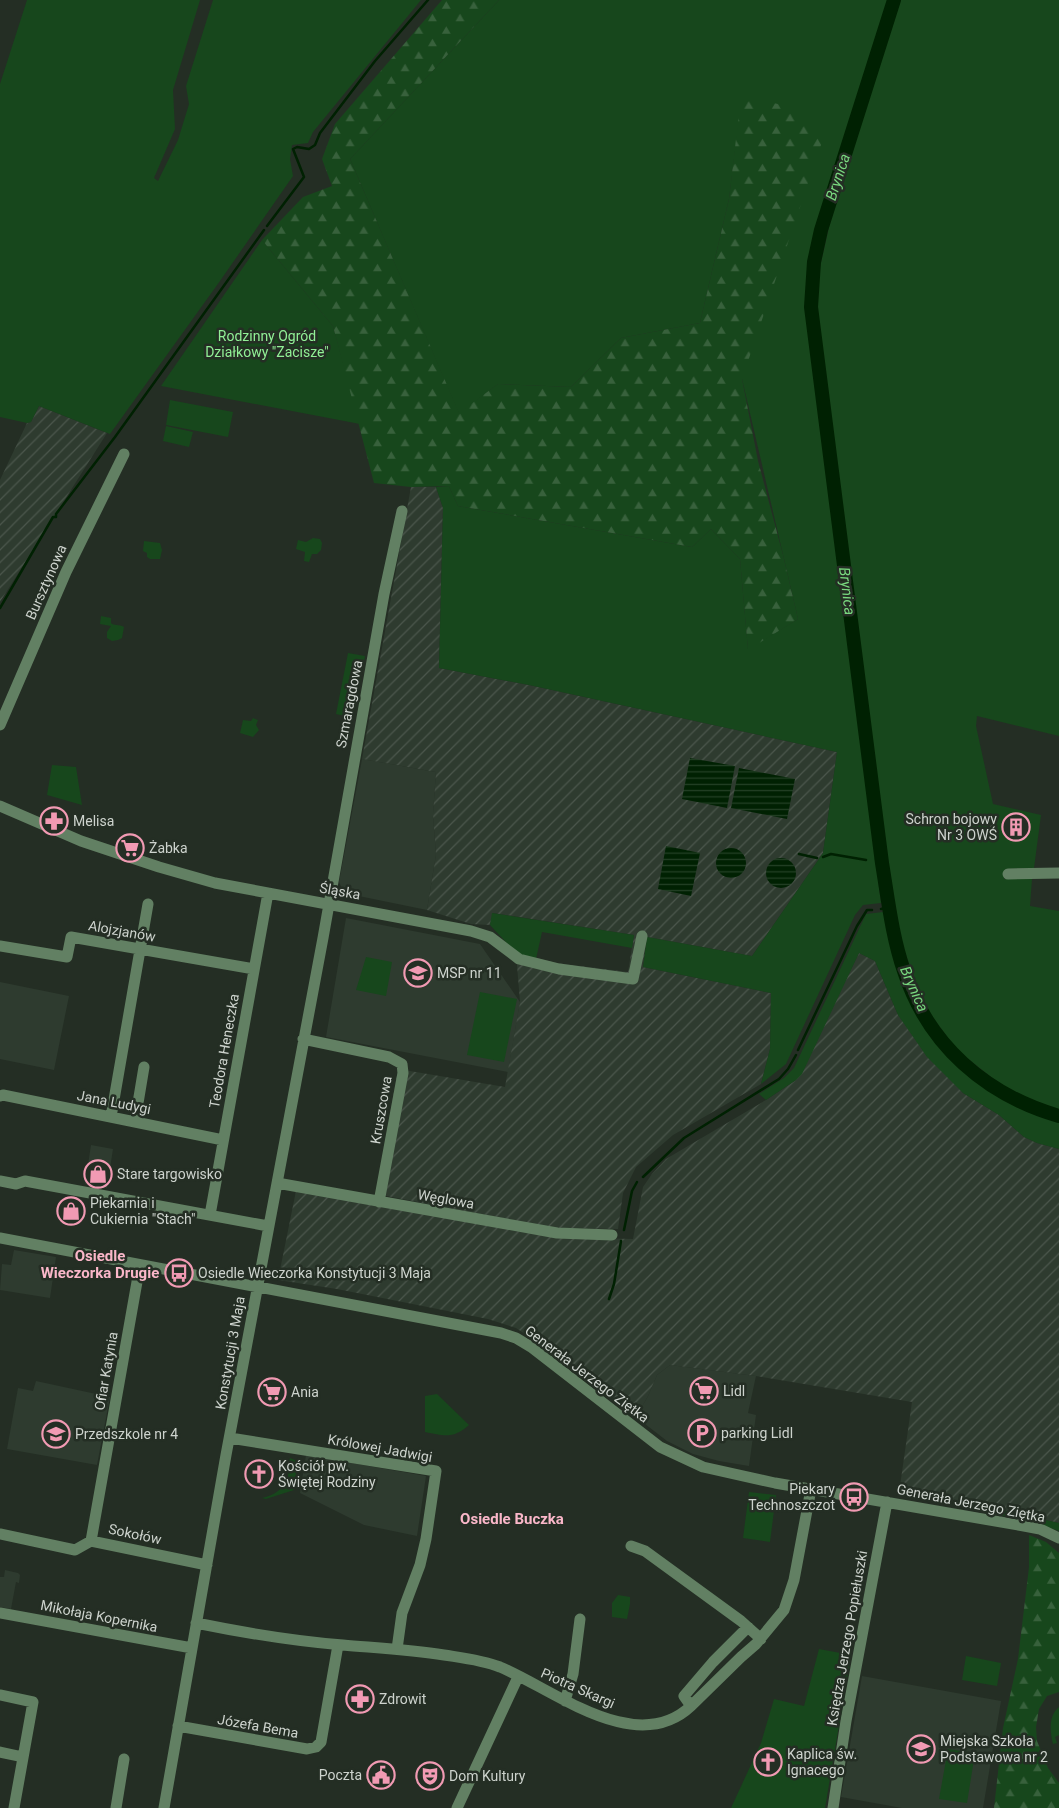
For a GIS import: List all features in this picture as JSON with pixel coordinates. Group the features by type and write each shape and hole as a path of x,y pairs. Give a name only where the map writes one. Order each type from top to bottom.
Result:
{"street":[{"name":"Bursztynowa","path":"0,725 66,572 124,454"},
{"name":"Szmaragdowa","path":"328,904 384,594 402,511"},
{"name":"Śląska","path":"0,806 81,841 215,883 471,931 490,937 519,959 559,969 633,979 642,936"},
{"path":"1008,874 1059,873"},
{"name":"Teodora Heneczka","path":"210,1215 268,894"},
{"path":"111,1117 148,904"},
{"name":"Konstytucji 3 Maja","path":"164,1808 268,1226 328,904"},
{"name":"Alojzjanów","path":"0,946 67,956 71,937 254,969"},
{"name":"Kruszcowa","path":"303,1039 389,1057 402,1064 403,1073 379,1202"},
{"path":"136,1121 144,1067"},
{"name":"Jana Ludygi","path":"0,1096 3,1095 136,1121 223,1140"},
{"path":"0,1182 16,1184 25,1181 268,1226"},
{"name":"Węglowa","path":"277,1183 557,1234 612,1235"},
{"name":"Generała Jerzego Ziętka","path":"0,1238 489,1330 516,1338 541,1355 660,1447 703,1467 811,1489 1040,1529 1059,1538"},
{"name":"Ofiar Katynia","path":"91,1541 140,1265"},
{"name":"Królowej Jadwigi","path":"230,1438 436,1470 426,1539 420,1565 402,1613 397,1649"},
{"name":"Piotra Skargi","path":"196,1623 278,1638 397,1649 480,1661 500,1667 565,1701 614,1721 643,1724 667,1722 684,1713 760,1639 780,1615 794,1580 811,1489"},
{"name":"Księdza Jerzego Popiełuszki","path":"833,1808 846,1721 887,1502"},
{"name":"Sokołów","path":"0,1534 75,1550 91,1541 207,1564"},
{"path":"631,1546 645,1551 748,1627 760,1639"},
{"name":"Mikołaja Kopernika","path":"0,1613 192,1648"},
{"path":"565,1701 573,1674 580,1619"},
{"path":"691,1706 684,1696 712,1662 748,1627"},
{"name":"Józefa Bema","path":"178,1726 277,1745 306,1749 316,1747 321,1742 338,1645"},
{"path":"457,1808 518,1677"},
{"path":"0,1695 33,1702 14,1808"},
{"path":"0,1752 23,1757"},
{"path":"116,1808 124,1759"}],"shaded area":[{"path":"39,406 107,433 0,602 0,480 27,423 31,422"},
{"path":"411,487 436,487 443,508 439,668 529,685 837,752 823,853 752,956 647,937 643,967 771,993 770,1049 761,1084 673,1135 636,1167 623,1193 618,1229 554,1228 376,1194 398,1069 505,1087 520,1002 516,953 556,963 628,972 634,935 493,913 490,925 471,924 427,910 436,855 433,814 436,772 362,759"},
{"path":"690,758 735,766 727,808 682,799"},
{"path":"362,759 436,772 433,814 436,855 427,910 344,893 339,882"},
{"path":"739,768 795,779 787,819 731,808"},
{"path":"666,846 700,853 691,896 658,889"},
{"path":"731,848 741,853 746,863 741,873 731,878 721,873 716,863 721,853"},
{"path":"781,858 791,863 796,873 791,883 781,888 771,883 766,873 771,863"},
{"name":"MSP nr 11","path":"346,918 480,944 520,1002 508,1072 326,1037"},
{"path":"859,953 875,961 898,1015 963,1093 999,1115 1024,1137 1059,1149 1059,1523 993,1508 899,1493 912,1402 756,1376 670,1365 657,1375 636,1417 561,1358 516,1328 488,1319 337,1289 278,1280 296,1191 552,1237 633,1239 643,1187 666,1159 766,1100 796,1080"},
{"path":"0,982 69,996 54,1070 0,1059"},
{"name":"Stare targowisko","path":"91,1145 113,1149 107,1188 85,1184"},
{"path":"14,1250 56,1257 50,1298 0,1290 2,1264 11,1265"},
{"path":"670,1365 756,1376 748,1413 756,1415 749,1466 693,1454 667,1441 636,1417 657,1375"},
{"name":"Przedszkole nr 4","path":"36,1381 110,1397 97,1465 7,1449 18,1388 33,1391"},
{"path":"306,1455 426,1476 417,1536 364,1525 300,1493"},
{"path":"5,1570 20,1575 19,1583 16,1582 11,1609 0,1607 0,1577 4,1577"},
{"name":"Miejska Szkoła Podstawowa nr 2","path":"862,1676 1001,1701 983,1808 902,1808 841,1797"}],"green space":[{"path":"27,0 200,0 173,90 175,129 154,178 158,181 178,140 189,104 186,86 213,0 421,0 313,132 308,143 292,145 290,159 293,176 110,434 39,406 31,422 27,423 0,417 0,84"},
{"path":"442,0 499,0 350,159 459,413 498,384 571,387 621,338 700,323 729,199 741,96 787,106 822,142 742,379 758,461 798,619 748,650 740,559 711,529 692,547 458,506 449,486 411,487 374,483 333,326 262,240 303,197 332,186 322,159 335,124"},
{"path":"499,0 889,0 810,252 806,306 881,903 863,905 855,915 786,1064 761,1084 770,1049 771,993 643,967 647,937 752,956 823,853 837,752 529,685 439,668 443,508 436,487 449,486 458,506 692,547 711,529 740,559 748,649 798,619 742,379 742,96 729,199 700,323 621,338 571,387 498,384 459,414 350,159"},
{"path":"897,0 1059,0 1059,736 977,716 976,726 993,804 1041,815 1034,868 1005,869 1004,879 1032,879 1030,906 1059,911 1059,1111 1025,1100 991,1077 957,1050 925,1007 899,936 817,314 818,276 829,227 883,53"},
{"name":"Rodzinny Ogród Działkowy \"Zacisze\"","path":"262,240 333,326 360,424 161,386"},
{"path":"170,400 233,412 228,437 166,425"},
{"path":"166,426 193,432 189,447 163,441"},
{"path":"313,538 320,539 322,543 321,550 317,554 312,554 309,562 304,561 305,552 296,549 298,540 306,542"},
{"path":"144,541 160,543 162,550 160,559 150,559 147,557 147,553 143,551"},
{"path":"101,616 111,618 112,624 124,627 122,638 112,641 107,638 107,632 111,626 100,624"},
{"path":"348,653 365,656 353,718 336,714"},
{"path":"253,718 258,720 256,725 259,730 253,737 240,733 243,720 251,721"},
{"path":"52,765 76,767 82,805 47,795"},
{"path":"883,912 912,1001 939,1044 977,1080 1025,1109 1059,1121 1059,1149 1024,1137 999,1115 963,1093 927,1057 898,1015 875,961 859,953 802,1074 766,1100 759,1094 784,1078 794,1068 866,914"},
{"path":"492,913 634,935 632,948 542,932 536,959 516,953 490,925"},
{"path":"366,957 392,962 386,996 356,990"},
{"path":"480,992 517,999 504,1062 467,1055"},
{"path":"437,1394 469,1425 458,1433 448,1435 425,1432 425,1396"},
{"path":"290,1458 295,1460 297,1464 294,1490 266,1499 262,1498 275,1493 287,1481"},
{"path":"749,1492 776,1495 770,1542 743,1538"},
{"path":"993,1508 1059,1523 1059,1531 1031,1521 993,1514"},
{"path":"1029,1535 1046,1542 1059,1553 1059,1692 1047,1696 1039,1709 1036,1727 1037,1741 1048,1768 1059,1783 1059,1808 994,1808 1003,1728 1018,1659 1029,1567"},
{"path":"618,1595 630,1597 627,1619 612,1617 612,1603"},
{"path":"819,1649 851,1655 825,1808 731,1808 761,1743 774,1699 804,1706"},
{"path":"966,1656 1001,1663 997,1686 962,1680"},
{"path":"1059,1707 1059,1735 1055,1737 1057,1743 1053,1744 1051,1719"},
{"path":"948,1749 975,1753 967,1803 939,1799"}],"waterway":[{"path":"267,226 304,177 293,149 297,147 309,149 315,145 320,133 375,61 428,0"},
{"name":"Brynica","path":"894,0 821,230 814,262 811,307 882,863 900,958 915,998 928,1022 944,1044 984,1080 1007,1095 1032,1107 1059,1116"},
{"path":"0,608 53,517 56,517 56,514 115,437 264,230"},
{"path":"799,854 817,858"},
{"path":"823,857 831,854 866,860"},
{"name":"Brynica","path":"876,859 881,859"},
{"path":"881,909 889,907"},
{"path":"798,1050 857,926 867,910 872,910"},
{"path":"643,1177 684,1138 779,1079 788,1069 796,1055"},
{"path":"624,1230 632,1191 637,1182"},
{"path":"609,1299 614,1284 621,1241"}],"place":[{"name":"Melisa","path":"54,821"},
{"name":"Schron bojowy Nr 3 OWŚ","path":"1016,827"},
{"name":"Żabka","path":"130,848"},
{"name":"MSP nr 11","path":"418,973"},
{"name":"Stare targowisko","path":"98,1174"},
{"name":"Piekarnia i Cukiernia \"Stach\"","path":"71,1211"},
{"name":"Osiedle Wieczorka Konstytucji 3 Maja","path":"179,1273"},
{"name":"Lidl","path":"704,1391"},
{"name":"Ania","path":"272,1392"},
{"name":"parking Lidl","path":"702,1433"},
{"name":"Przedszkole nr 4","path":"56,1434"},
{"name":"Kościół pw. Świętej Rodziny","path":"259,1474"},
{"name":"Piekary Technoszczot","path":"854,1497"},
{"name":"Zdrowit","path":"360,1699"},
{"name":"Miejska Szkoła Podstawowa nr 2","path":"921,1749"},
{"name":"Kaplica św. Ignacego","path":"768,1762"},
{"name":"Poczta","path":"381,1775"},
{"name":"Dom Kultury","path":"430,1776"}],"district":[{"name":"Osiedle Wieczorka Drugie","path":"100,1264"},
{"name":"Osiedle Buczka","path":"512,1519"}]}
